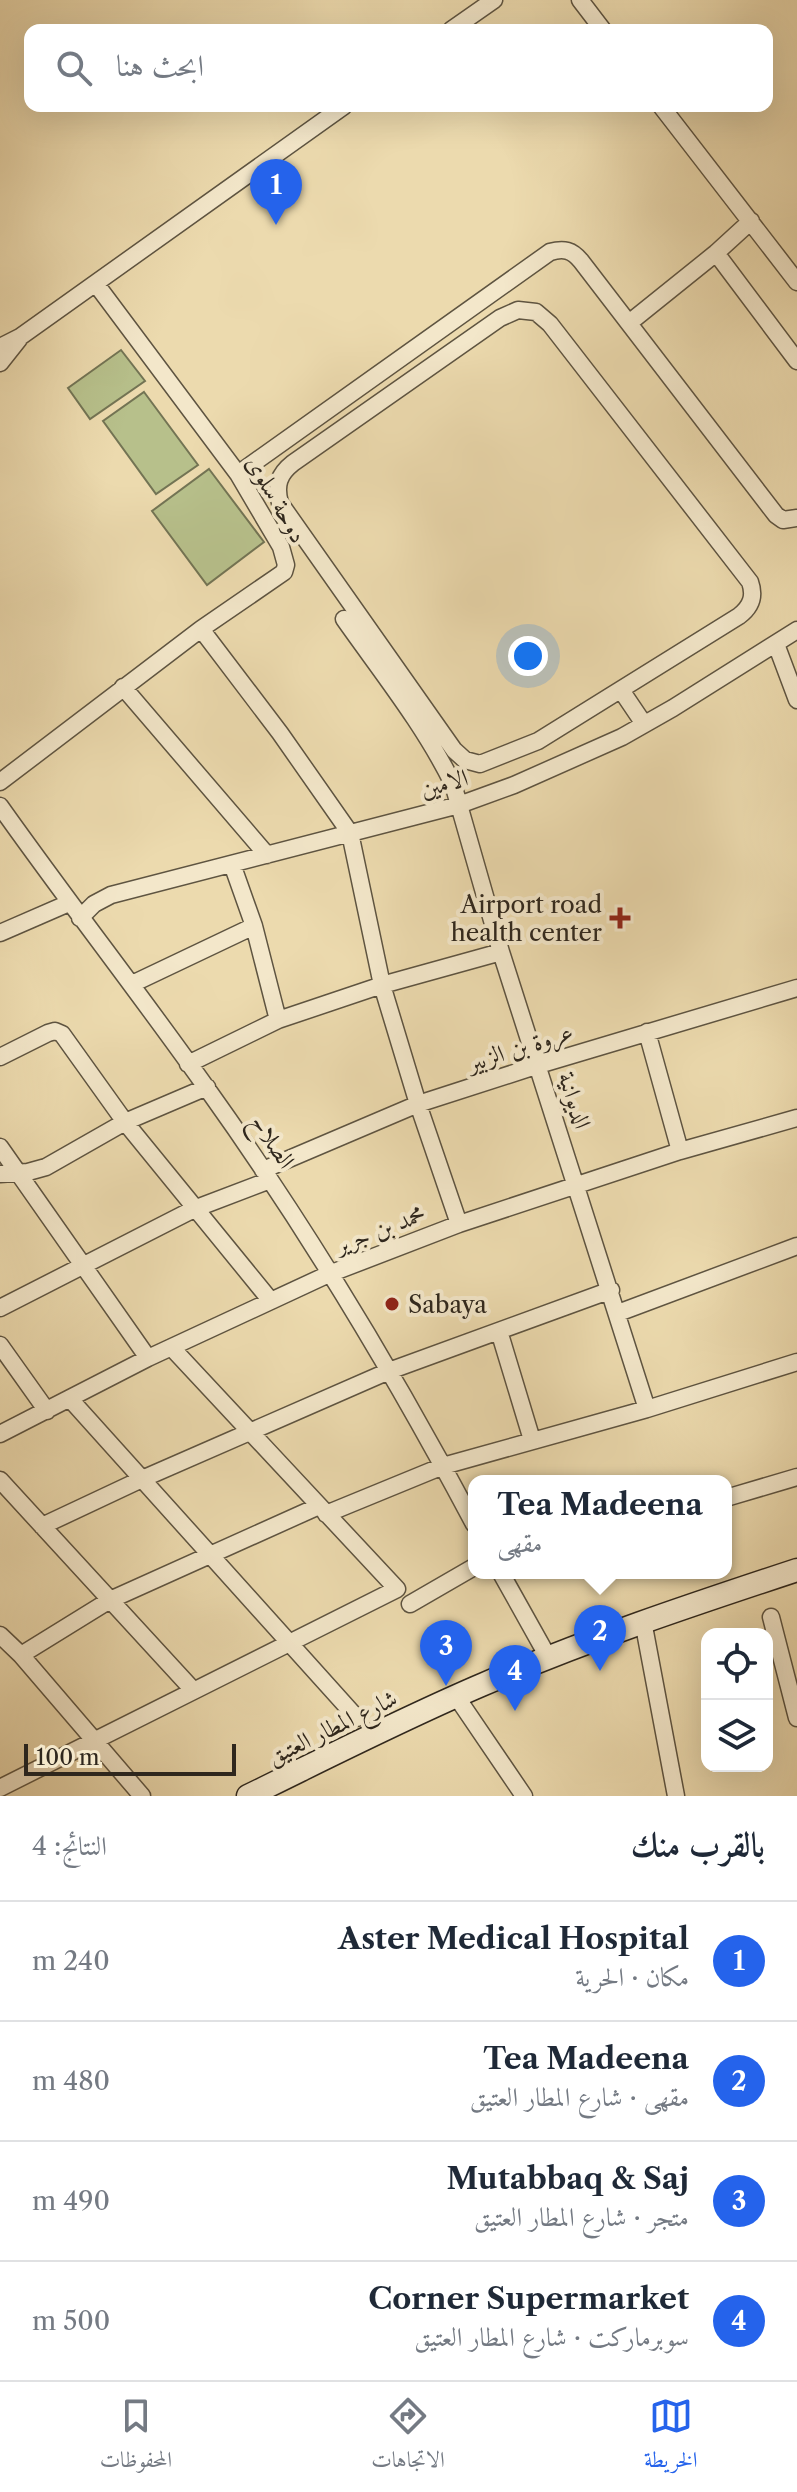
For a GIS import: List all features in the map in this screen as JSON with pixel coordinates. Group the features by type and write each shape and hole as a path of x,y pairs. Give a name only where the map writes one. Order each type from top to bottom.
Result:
{"street":[{"path":"460,24 494,0"},
{"path":"580,0 598,24"},
{"path":"0,347 20,337 96,284 336,112"},
{"path":"666,112 797,282"},
{"path":"629,323 751,221"},
{"path":"238,474 550,252 561,249 574,253 776,515 783,520 797,518"},
{"path":"716,253 797,359"},
{"name":"دوحة سلوى","path":"0,782 201,629 284,572 286,565 281,547 238,474 96,284"},
{"path":"490,294 505,315"},
{"path":"527,310 544,317 750,582 753,597 745,611 555,732 496,760 480,764 459,756 280,503 277,485 280,476 303,456 505,315 527,310"},
{"path":"0,363 20,337"},
{"path":"289,438 303,456"},
{"name":"الديوانية","path":"344,619 440,758 453,784 501,952 647,1409"},
{"path":"201,629 280,733 350,833 382,985 459,1224"},
{"name":"الامين","path":"80,918 94,904 111,895 459,805 540,775 639,727 797,630"},
{"path":"776,644 797,700"},
{"path":"123,687 267,855"},
{"path":"616,693 639,727"},
{"name":"الصلاح","path":"0,806 207,1087 267,1175 389,1371 468,1513"},
{"path":"232,864 254,926 278,1020"},
{"path":"0,933 69,903"},
{"path":"132,984 254,926"},
{"path":"188,1064 278,1020 382,985 501,952"},
{"name":"عروة بن الزبير","path":"0,1308 194,1209 418,1104 797,988"},
{"path":"0,1057 48,1033 55,1031 62,1034 125,1122 271,1301"},
{"path":"647,1032 680,1151"},
{"path":"0,1174 46,1167 125,1122 207,1087"},
{"name":"محمد بن جرير","path":"0,1434 148,1358 329,1274 459,1224 680,1151 797,1118"},
{"path":"0,1147 148,1358"},
{"path":"618,1313 797,1246"},
{"path":"42,1526 389,1371 611,1290"},
{"path":"499,1331 532,1440"},
{"path":"0,1345 47,1411"},
{"path":"0,1788 397,1589 172,1348"},
{"path":"21,1655 110,1600 209,1554 323,1510 443,1466 647,1409 797,1362"},
{"path":"70,1399 357,1718"},
{"path":"732,1496 797,1477"},
{"path":"0,1480 193,1690"},
{"path":"410,1604 468,1570"},
{"name":"شارع المطار العتيق","path":"248,1796 456,1696 548,1657 643,1621 797,1570"},
{"path":"504,1579 548,1657"},
{"path":"771,1617 797,1717"},
{"path":"643,1621 676,1796"},
{"path":"0,1635 21,1655 142,1796"},
{"path":"456,1696 524,1796"}],"green space":[{"path":"121,350 145,381 90,419 68,388"},
{"path":"144,392 198,465 156,494 103,421"},
{"path":"209,469 264,542 207,585 152,511"}],"place":[{"name":"Aster Medical Hospital","path":"276,225"},
{"name":"Airport road health center","path":"620,918"},
{"name":"Sabaya","path":"392,1304"},
{"name":"Tea Madeena","path":"600,1671"},
{"name":"Mutabbaq & Saj","path":"446,1686"},
{"name":"Corner Supermarket","path":"515,1711"}]}
